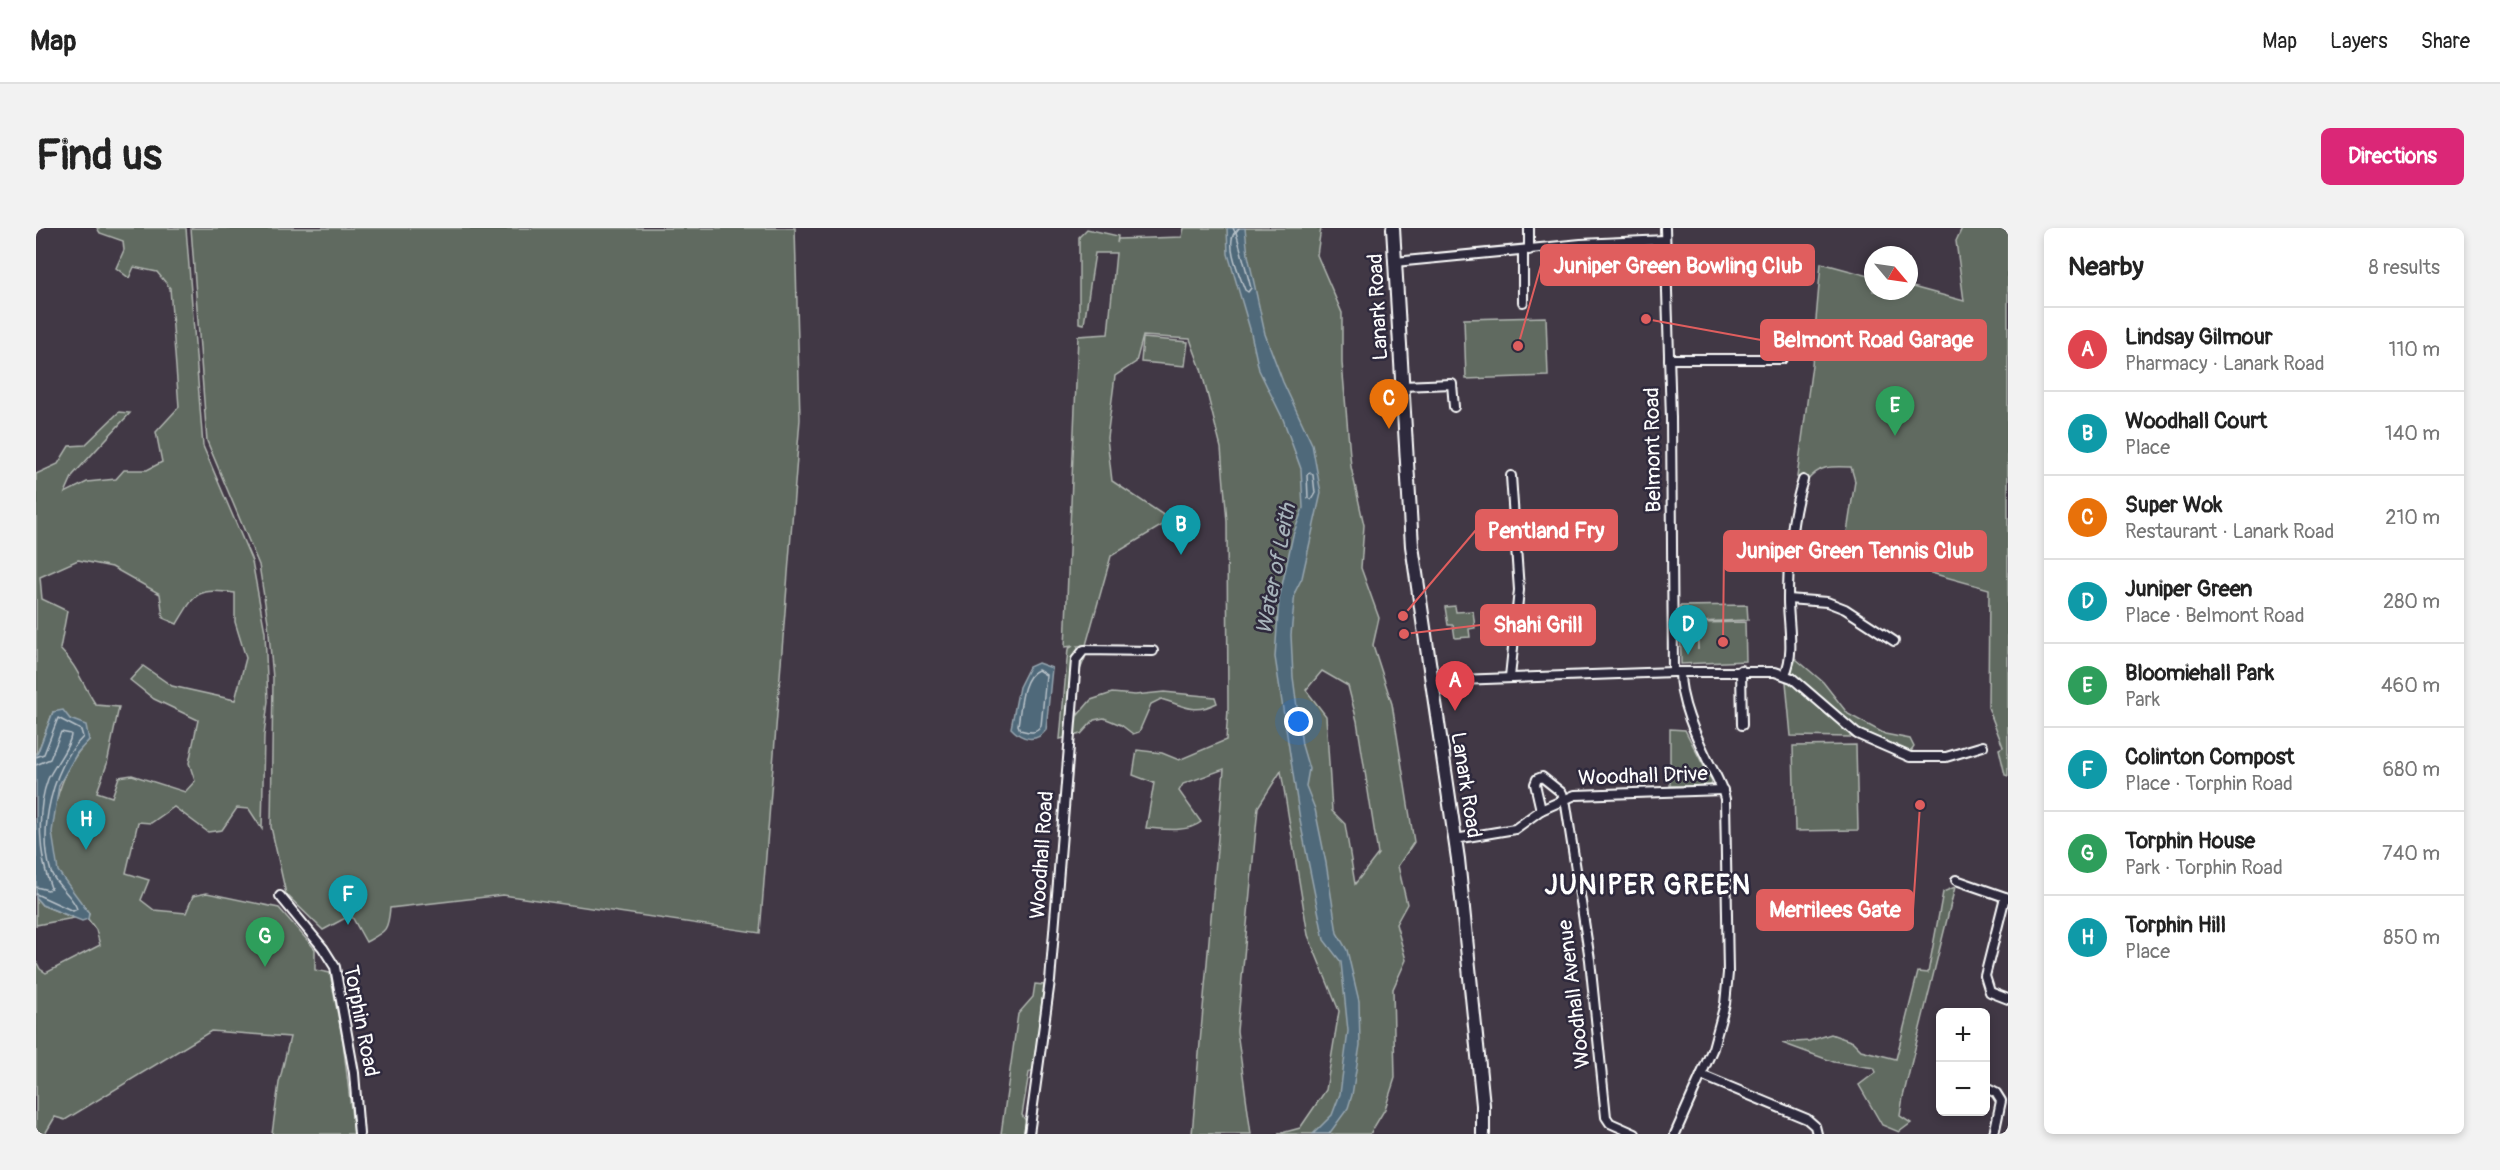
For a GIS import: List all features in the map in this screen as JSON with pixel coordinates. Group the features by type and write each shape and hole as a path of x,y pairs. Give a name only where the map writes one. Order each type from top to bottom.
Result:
{"main road":[{"name":"Lanark Road","path":"1393,228 1412,546 1455,839 1483,1105 1483,1134"}],"street":[{"path":"1522,302 1529,228"},
{"name":"Belmont Road","path":"1665,228 1677,672 1695,731 1723,790"},
{"path":"1395,262 1581,244 1665,240"},
{"path":"1669,359 1782,359"},
{"path":"1402,386 1452,384 1454,407"},
{"path":"1510,677 1519,590 1511,476"},
{"path":"1785,674 1790,660 1788,599 1796,504 1803,480"},
{"path":"1788,599 1827,602 1845,609 1894,641"},
{"name":"Woodhall Road","path":"1029,1134 1050,981 1076,660 1078,653 1084,650 1153,651"},
{"path":"1741,670 1742,725"},
{"path":"1432,681 1741,670 1785,674 1806,688 1857,734 1910,757 1946,757 1983,746"},
{"name":"Woodhall Drive","path":"1542,810 1535,784 1539,777 1547,779 1564,798"},
{"path":"1675,1134 1718,1034 1727,988 1723,790"},
{"name":"Woodhall Drive","path":"1455,839 1515,829 1542,810 1564,798 1575,795 1723,790"},
{"name":"Woodhall Avenue","path":"1564,798 1590,960 1606,1117 1610,1123 1635,1134"},
{"path":"1956,880 2007,898 1985,976 1990,992 2008,999"},
{"name":"Torphin Road","path":"280,896 323,948 335,967 354,1073 360,1134"},
{"path":"1701,1075 1807,1119 1815,1126 1817,1134"},
{"path":"1990,1090 1996,1093 2001,1101 1994,1134"}],"green space":[{"path":"97,228 186,228 203,446 252,561 265,632 268,701 264,736 262,829 249,809 237,808 222,830 208,832 174,807 151,823 138,822 126,873 149,880 141,900 154,910 186,913 193,896 207,893 279,908 315,949 315,970 330,973 343,1042 354,1134 272,1134 279,1083 290,1037 211,1031 65,1120 55,1117 45,1134 36,1134 36,961 40,969 46,973 100,945 96,930 88,919 89,913 58,873 51,841 52,822 62,784 69,767 89,740 70,719 53,712 36,757 36,474 58,464 69,446 85,445 119,412 130,413 73,475 65,493 87,482 116,479 124,470 147,470 162,462 156,432 179,407 170,288 157,272 134,267 129,278 116,268 124,250 123,241 100,233","holes":["78,560 112,567 160,594 163,618 177,624 189,605 199,595 213,591 235,593 235,622 246,658 235,700 172,686 143,666 130,680 154,699 198,720 189,763 195,781 185,792 132,775 119,777 112,797 97,792 107,764 119,707 96,705 76,669 60,649 67,611 42,599 40,577"]},
{"path":"191,228 795,228 800,419 760,933 503,895 390,908 385,930 366,942 351,915 323,930 286,894 271,827 273,678 268,622 259,565 207,441"},
{"path":"1184,228 1321,228 1317,255 1342,313 1342,363 1351,467 1364,525 1361,568 1379,618 1373,645 1392,704 1414,842 1398,866 1407,904 1396,924 1406,960 1393,989 1395,1078 1385,1109 1370,1134 1278,1134 1300,1128 1326,1090 1339,1011 1308,935 1281,771 1258,807 1237,1031 1251,1134 1192,1134 1224,769 1183,784 1179,791 1201,822 1189,828 1175,830 1146,828 1154,783 1133,775 1137,750 1162,753 1179,760 1226,740 1228,709 1227,522 1221,448 1201,369 1190,339 1143,336 1136,362 1115,376 1107,438 1112,481 1171,520 1111,556 1086,645 1077,646 1085,658 1074,684 1078,715 1091,700 1112,693 1135,695 1164,692 1215,697 1217,703 1195,709 1161,699 1151,704 1139,732 1133,734 1121,725 1104,718 1094,720 1081,734 1060,739 1068,649 1073,646 1065,647 1078,336 1108,334 1116,253 1095,253 1084,324 1079,323 1079,237 1087,229 1118,236 1117,243 1118,239 1182,237","holes":["1322,671 1348,686 1357,721 1378,854 1355,884 1345,824 1332,811 1326,716 1306,690"]},
{"path":"1962,228 2008,228 2008,776 2005,775 1999,749 2003,747 1988,707 1989,589 1852,551 1845,545 1855,481 1851,467 1821,469 1807,481 1797,477 1812,365 1821,263 1864,275 1864,300 1918,300 1918,288 1964,301 1956,241"},
{"path":"1546,317 1548,376 1466,379 1464,319"},
{"path":"1143,338 1188,342 1185,366 1141,362"},
{"path":"1747,605 1748,620 1697,622 1698,650 1698,623 1745,622 1746,661 1681,664 1680,606"},
{"path":"1455,606 1456,612 1473,611 1475,628 1469,629 1470,637 1455,638 1453,625 1448,625 1445,607"},
{"path":"1796,659 1823,682 1848,714 1885,734 1910,739 1914,747 1907,757 1851,737 1791,736 1786,682"},
{"path":"1670,729 1685,730 1712,782 1711,786 1670,786"},
{"path":"1856,745 1858,830 1795,831 1793,746"},
{"path":"1955,887 1903,1097 1900,1116 1911,1123 1899,1132 1882,1125 1859,1085 1876,1072 1874,1068 1834,1062 1782,1043 1809,1041 1831,1034 1853,1042 1861,1050 1896,1059 1918,972 1928,973 1943,892"},
{"path":"36,898 42,905 74,918 36,925"},
{"path":"1035,984 1044,985 1034,1069 1029,1073 1022,1115 1026,1121 1024,1134 1001,1134 1018,1014 1033,997"}],"water":[{"path":"1227,228 1245,228 1248,255 1265,334 1283,382 1312,444 1321,493 1302,578 1295,592 1291,635 1293,677 1302,745 1309,769 1306,786 1315,809 1337,933 1347,950 1359,1001 1360,1045 1348,1108 1329,1134 1313,1134 1332,1115 1340,1094 1348,1031 1341,962 1324,940 1301,826 1275,657 1279,599 1293,535 1303,508 1301,469 1283,419 1259,370 1250,329 1228,254"},
{"path":"1038,663 1052,668 1046,730 1038,737 1029,738 1011,728 1019,687 1029,667"},
{"path":"63,710 70,719 86,725 89,740 77,753 59,785 52,832 58,871 89,913 88,919 82,921 42,905 36,898 36,757 53,712"}],"place":[{"name":"Belmont Road Garage","path":"1646,319"},
{"name":"Juniper Green Bowling Club","path":"1518,346"},
{"name":"Super Wok","path":"1389,429"},
{"name":"Bloomiehall Park","path":"1895,436"},
{"name":"Woodhall Court","path":"1181,555"},
{"name":"Pentland Fry","path":"1403,616"},
{"name":"Shahi Grill","path":"1404,634"},
{"name":"Juniper Green Tennis Club","path":"1723,642"},
{"name":"Juniper Green","path":"1688,655"},
{"name":"Lindsay Gilmour","path":"1455,711"},
{"name":"Merrilees Gate","path":"1920,805"},
{"name":"Torphin Hill","path":"86,850"},
{"name":"Colinton Compost","path":"348,925"},
{"name":"Torphin House","path":"265,967"}],"district":[{"name":"JUNIPER GREEN","path":"1648,885"}],"water label":[{"name":"Water of Leith","path":"1276,569"}]}
